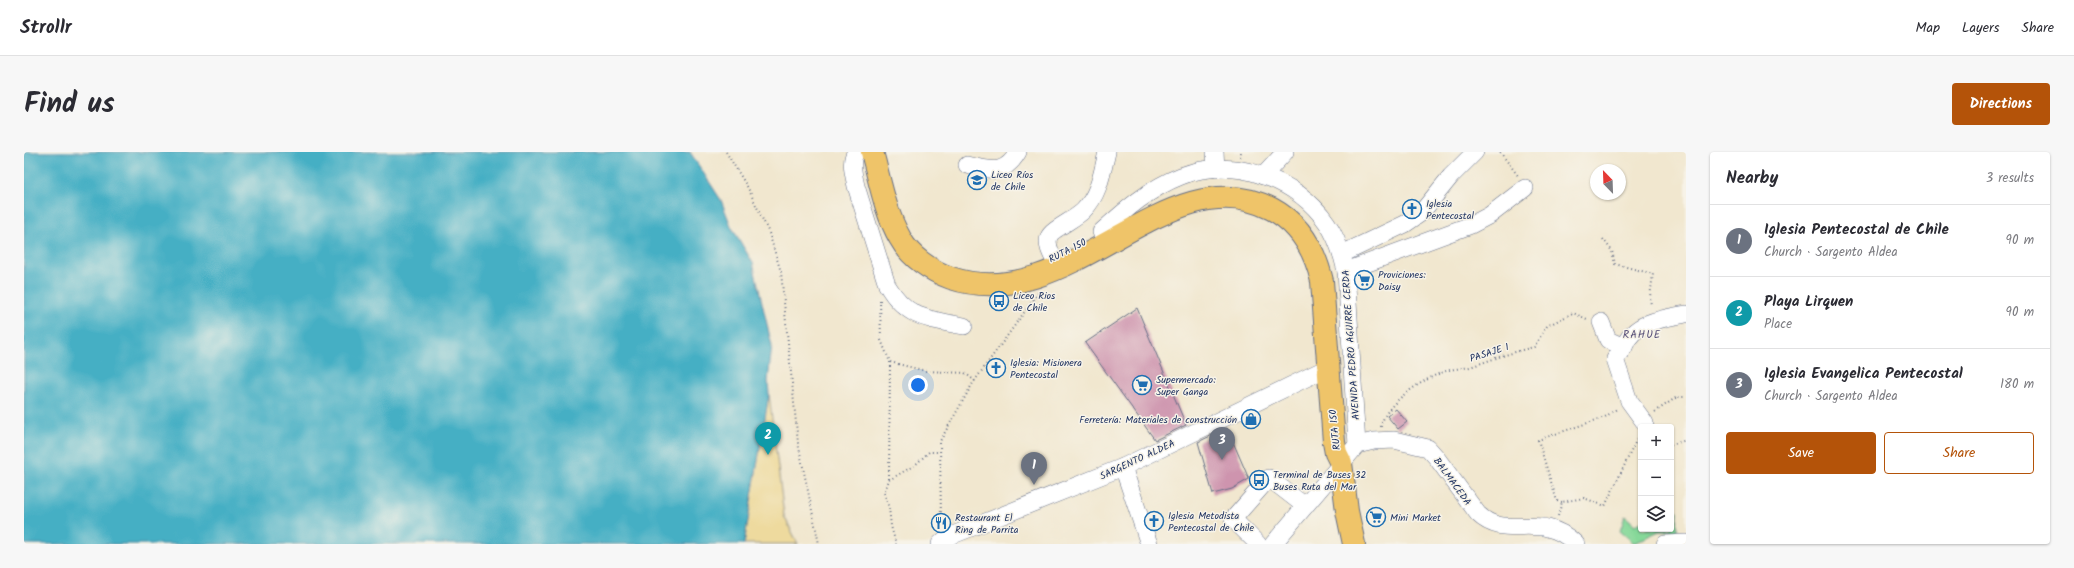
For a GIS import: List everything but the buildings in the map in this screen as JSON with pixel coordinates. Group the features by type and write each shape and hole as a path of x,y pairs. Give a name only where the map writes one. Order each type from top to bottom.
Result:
{"main road":[{"name":"RUTA 150","path":"872,152 886,205 895,229 906,248 928,267 959,281 994,285 1019,283 1056,263 1189,204 1224,198 1256,202 1274,211 1291,223 1304,238 1314,255 1319,268 1324,294 1334,442 1336,454 1341,463"},
{"name":"RUTA 150","path":"886,152 899,208 908,228 927,250 943,262 968,272 994,274 1018,271 1056,263 1101,232 1168,197 1209,185 1238,184 1262,190 1283,200 1301,214 1320,236 1334,276 1347,439 1341,463"},
{"path":"1341,463 1347,511 1354,544"}],"street":[{"path":"856,152 854,155 852,171 856,186 885,276 896,300 905,309 925,318 964,326"},
{"path":"967,165 994,171 1004,168 1018,152"},
{"path":"1056,263 1048,242 1050,235 1079,215 1094,196 1107,152"},
{"path":"1215,152 1216,169"},
{"path":"1263,176 1285,152"},
{"path":"1342,254 1405,224 1421,213 1455,171 1475,152"},
{"name":"AVENIDA PEDRO AGUIRRE CERDA","path":"1101,232 1134,203 1164,184 1190,173 1216,169 1238,170 1263,176 1287,186 1313,207 1328,224 1342,254 1346,271 1357,445"},
{"path":"1346,271 1471,224 1490,215 1525,188"},
{"path":"1640,424 1629,401 1615,359 1632,333 1653,322 1686,314"},
{"path":"1594,321 1608,340 1624,347"},
{"name":"SARGENTO ALDEA","path":"941,542 948,537 1123,467 1329,367"},
{"name":"BALMACEDA","path":"1357,445 1379,440 1394,440 1428,448 1478,514 1486,522 1504,527 1534,525 1554,529 1576,544"},
{"path":"1273,544 1357,445"},
{"path":"1123,467 1149,544"},
{"path":"1258,544 1233,519 1269,478 1305,506"},
{"path":"1665,544 1686,543"}],"path":[{"path":"726,152 748,188 769,233 781,272 798,443 819,544"},
{"path":"1500,152 1525,188"},
{"path":"1603,239 1612,251 1615,264 1653,274 1650,297 1653,322"},
{"path":"885,276 880,287 881,340 890,362 889,480 884,493 890,508 891,526 896,544"},
{"path":"941,542 940,441 975,381 1040,292"},
{"name":"PASAJE 1","path":"1379,440 1381,423 1389,411 1414,387 1432,376 1448,370 1471,366 1496,357 1534,347 1547,326 1573,313 1594,321"},
{"path":"890,362 926,372 965,373 975,381"},
{"path":"1647,424 1655,412 1677,397 1686,397"},
{"path":"1629,401 1605,417 1538,440 1557,501 1562,502 1584,498 1606,506 1638,438"},
{"path":"1674,444 1686,440"},
{"path":"889,480 915,466 929,452 939,452"},
{"path":"1554,529 1562,502"}],"green space":[{"path":"1678,511 1677,531 1674,531 1674,512"},
{"path":"1625,516 1635,525 1638,523 1638,532 1657,532 1634,543 1620,531"}],"sand":[{"path":"769,394 784,516 798,544 744,544"}],"water":[{"path":"24,152 690,152 721,200 731,226 753,263 772,346 768,381 769,394 744,544 24,544"}],"place":[{"name":"Liceo Ríos de Chile","path":"977,180"},
{"name":"Iglesia Pentecostal","path":"1412,209"},
{"name":"Proviciones: Daisy","path":"1364,280"},
{"name":"Liceo Rios de Chile","path":"999,301"},
{"name":"Iglesia: Misionera Pentecostal","path":"996,368"},
{"name":"Supermercado: Super Ganga","path":"1142,385"},
{"name":"Ferretería: Materiales de construcción","path":"1251,419"},
{"name":"Playa Lirquen","path":"768,455"},
{"name":"Iglesia Evangelica Pentecostal","path":"1222,460"},
{"name":"Terminal de Buses 32 Buses Ruta del Mar","path":"1259,480"},
{"name":"Iglesia Pentecostal de Chile","path":"1034,485"},
{"name":"Mini Market","path":"1376,517"},
{"name":"Iglesia Metodista Pentecostal de Chile","path":"1154,521"},
{"name":"Restaurant El Ring de Parrita","path":"941,523"}],"district":[{"name":"RAHUE","path":"1642,334"}]}
